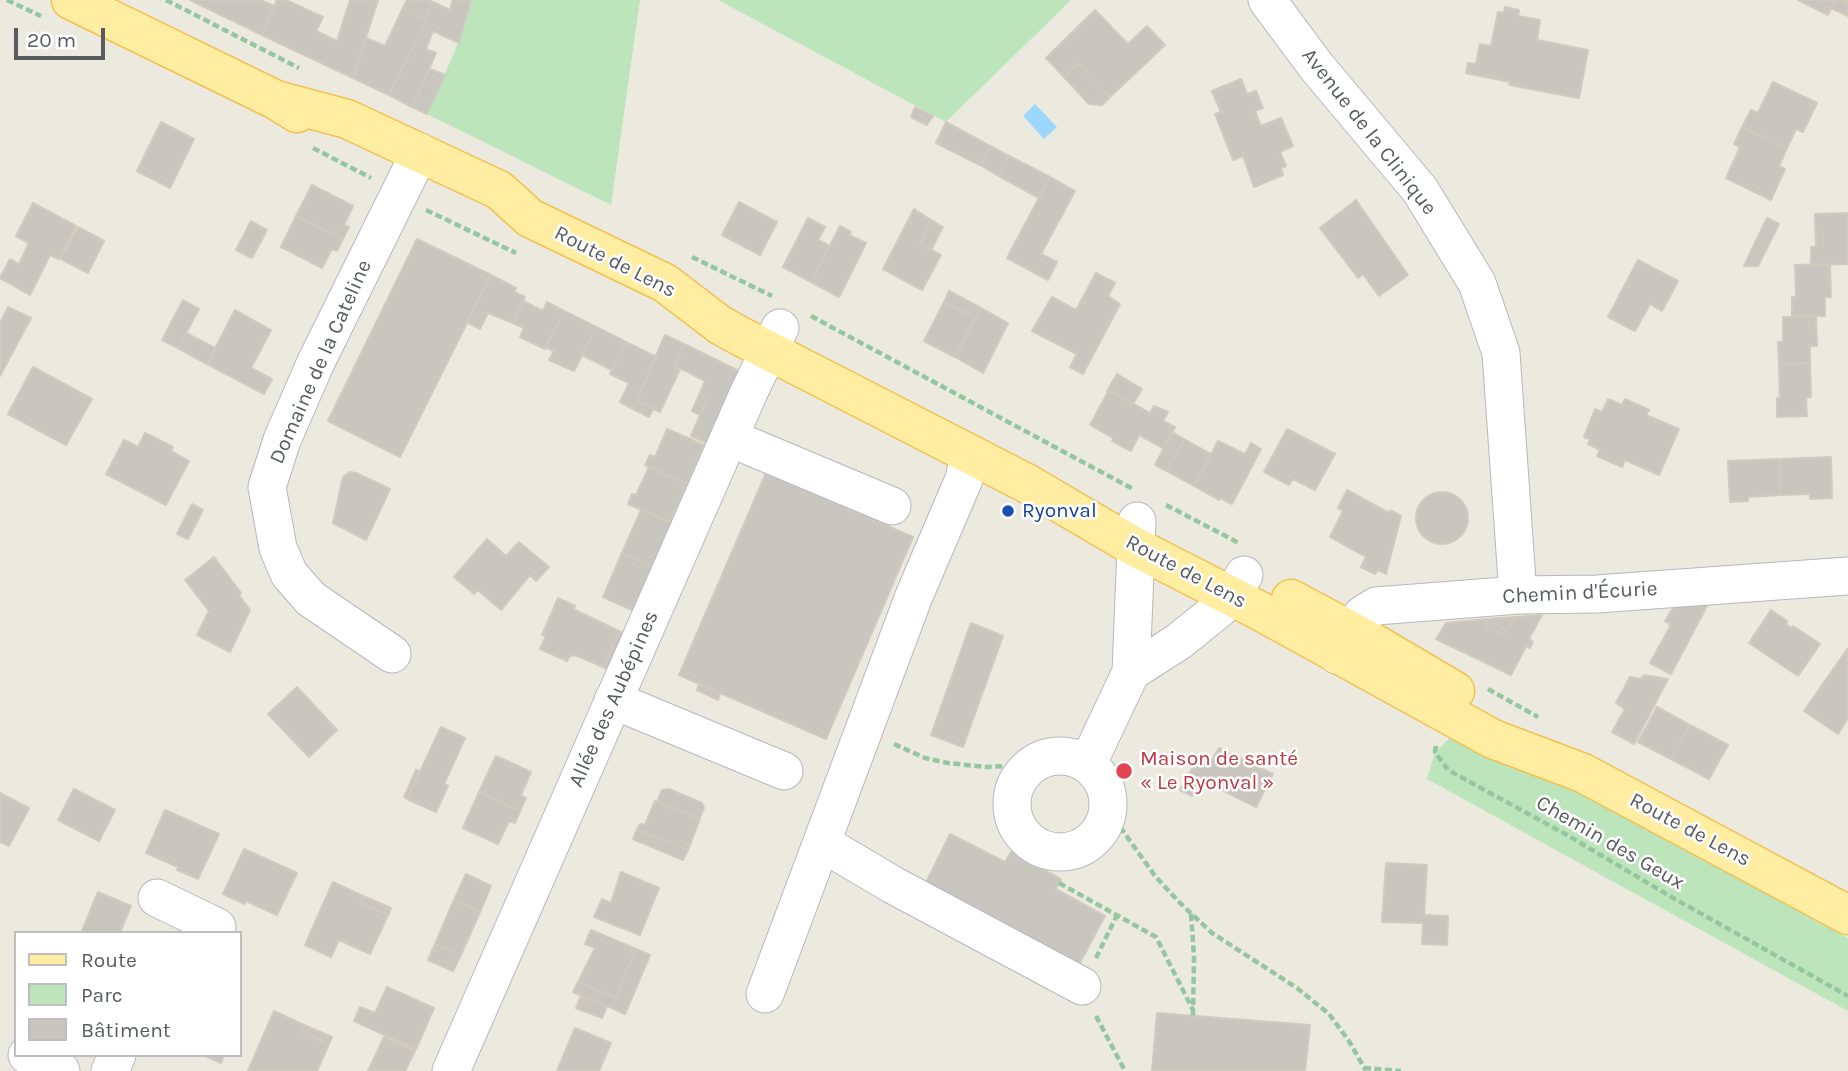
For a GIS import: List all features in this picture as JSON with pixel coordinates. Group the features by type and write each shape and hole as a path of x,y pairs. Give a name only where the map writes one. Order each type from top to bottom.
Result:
{"main road":[{"name":"Route de Lens","path":"71,0 276,100 338,141 415,164 487,214 530,218 665,283 720,326 774,340 969,455 1136,534 1343,643 1451,718 1493,739 1583,773 1848,915"},
{"path":"774,340 1136,534"},
{"path":"1343,643 1510,723 1583,773"}],"street":[{"name":"Avenue de la Clinique","path":"1267,0 1316,66 1420,190 1476,282 1501,353 1518,595"},
{"name":"Domaine de la Cateline","path":"392,654 311,599 289,574 278,548 267,487 282,440 317,362 415,164"},
{"name":"Allée des Aubépines","path":"451,1071 774,340"},
{"path":"730,438 891,506"},
{"path":"765,994 914,596 964,479 969,455"},
{"path":"1088,763 1131,672 1136,534"},
{"name":"Chemin d'Écurie","path":"1343,643 1362,615 1376,606 1848,576"},
{"path":"1131,672 1178,642 1238,586"},
{"path":"613,700 784,771"},
{"path":"1053,755 1071,756 1088,763 1100,776 1108,792 1108,810 1097,834 1076,850 1058,852 1041,848 1026,838 1016,823 1012,806 1014,788 1023,772 1036,761 1053,755"},
{"path":"822,843 893,885 1082,986"},
{"path":"172,914 217,927"},
{"path":"31,1057 61,1071"}],"path":[{"name":"Chemin des Geux","path":"1451,718 1438,730 1435,752 1448,770 1848,996"},
{"path":"864,732 925,758 948,763 986,767 1032,765"},
{"path":"1108,810 1156,876 1191,914 1212,933 1297,988 1329,1014 1349,1041 1365,1070 1401,1071"},
{"path":"1059,883 1156,937 1193,1013 1194,957 1191,914"}],"green space":[{"path":"471,0 640,0 611,205 427,114 461,37"},
{"path":"718,0 1071,0 946,122"},
{"path":"1451,737 1560,780 1848,938 1848,1011 1427,779 1435,752"}],"water":[{"path":"1035,104 1057,127 1044,139 1023,116"}],"building":[{"path":"190,0 261,0 274,6 262,35"},
{"path":"277,0 286,0 323,17 316,31 337,41 350,0 378,0 353,78 262,35"},
{"path":"407,0 431,1 427,20 403,8"},
{"path":"453,0 471,0 459,43 433,31 426,49 436,53 412,107 389,95 427,20 431,1 450,10"},
{"path":"1798,0 1835,0 1828,15"},
{"path":"1835,0 1848,0 1848,16 1831,8"},
{"path":"1505,7 1519,10 1518,16 1540,20 1537,40 1588,50 1579,98 1509,85 1510,82 1466,73 1468,63 1476,64 1480,44 1491,46 1498,12 1504,13"},
{"path":"403,8 427,20 389,95 353,78 366,38 385,46"},
{"path":"1095,10 1128,44 1147,26 1165,45 1110,97 1078,63 1064,77 1046,58"},
{"path":"1078,63 1110,97 1102,105 1089,104 1064,77"},
{"path":"430,69 445,75 427,114 412,107"},
{"path":"1241,79 1247,94 1256,91 1263,108 1255,111 1261,126 1281,118 1293,146 1280,152 1286,166 1281,168 1283,175 1254,187 1243,156 1233,160 1215,114 1221,112 1212,91"},
{"path":"1773,82 1817,103 1803,132 1796,129 1787,148 1742,127 1751,110 1758,113"},
{"path":"915,107 933,116 927,125 911,117"},
{"path":"161,122 194,139 170,188 137,171"},
{"path":"946,122 990,146 980,165 936,143"},
{"path":"1742,127 1787,148 1779,166 1785,169 1771,200 1726,178 1740,147 1734,144"},
{"path":"990,146 1009,156 999,176 980,165"},
{"path":"1009,156 1050,177 1039,198 999,176"},
{"path":"1050,177 1075,191 1041,254 1057,262 1048,280 1007,258"},
{"path":"312,185 353,206 344,225 349,227 343,239 296,216"},
{"path":"1356,200 1408,275 1379,296 1363,274 1358,278 1320,228"},
{"path":"739,202 777,222 760,255 722,235"},
{"path":"33,203 76,226 59,259 50,255 30,295 0,278 10,259 19,264 29,243 16,236"},
{"path":"914,209 931,220 920,244 941,255 922,290 883,269"},
{"path":"1848,213 1847,264 1811,265 1811,247 1816,247 1815,214"},
{"path":"296,216 343,239 337,251 332,249 322,268 281,247"},
{"path":"808,218 825,227 818,240 830,246 811,282 783,267"},
{"path":"1767,218 1779,224 1758,266 1744,266"},
{"path":"931,220 943,227 931,250 920,244"},
{"path":"251,221 267,230 252,258 236,250"},
{"path":"840,226 851,232 849,235 866,243 839,297 811,282"},
{"path":"78,227 104,241 88,273 61,259"},
{"path":"417,239 491,275 400,457 328,421"},
{"path":"1638,260 1678,281 1662,311 1650,304 1635,331 1608,317"},
{"path":"1830,264 1831,297 1825,297 1825,316 1792,316 1792,297 1796,297 1795,265"},
{"path":"1096,273 1115,283 1108,296 1120,304 1083,374 1070,367 1077,354 1032,331 1052,297 1076,310"},
{"path":"491,275 516,288 514,292 525,297 513,323 488,313 480,329 467,322"},
{"path":"949,291 981,308 975,318 944,302"},
{"path":"183,300 199,309 178,348 162,340"},
{"path":"523,301 543,311 547,302 564,311 545,349 520,337 524,328 513,323"},
{"path":"944,302 975,318 955,357 924,341"},
{"path":"8,307 31,318 0,376 0,323"},
{"path":"981,308 1008,323 983,373 955,357"},
{"path":"235,310 271,330 251,368 272,379 264,394 207,364"},
{"path":"564,311 596,327 574,371 549,360 554,351 545,347"},
{"path":"1816,316 1817,346 1810,346 1810,363 1779,364 1778,342 1783,342 1783,317"},
{"path":"596,327 626,342 612,370 582,355"},
{"path":"186,333 215,348 207,364 178,348"},
{"path":"665,335 684,344 674,365 680,369 660,412 636,401"},
{"path":"626,342 656,357 633,409 620,402 629,383 610,374"},
{"path":"684,344 739,371 707,443 691,436 708,397 700,393 705,381 674,365"},
{"path":"1810,363 1811,397 1806,397 1807,416 1777,417 1777,398 1780,398 1779,364"},
{"path":"33,367 92,399 66,445 8,414"},
{"path":"1117,374 1142,389 1133,404 1107,391"},
{"path":"1109,390 1150,413 1154,406 1168,412 1163,421 1175,427 1164,449 1139,435 1131,451 1090,425"},
{"path":"700,393 708,397 700,415 692,411"},
{"path":"1608,399 1622,405 1625,399 1649,410 1646,415 1679,429 1659,475 1625,460 1622,467 1597,456 1600,450 1588,444 1590,439 1584,437 1595,409 1602,412"},
{"path":"636,401 653,409 649,417 633,409"},
{"path":"667,429 704,445 687,484 645,465 650,455 655,457"},
{"path":"1287,429 1335,454 1315,490 1293,479 1289,485 1264,472"},
{"path":"1172,432 1184,439 1167,471 1155,465"},
{"path":"145,433 173,447 171,451 189,461 166,505 106,474 124,440 138,447"},
{"path":"1184,439 1211,454 1194,486 1167,471"},
{"path":"1218,441 1245,454 1251,443 1261,449 1232,504 1194,486"},
{"path":"1831,457 1832,498 1810,499 1810,494 1781,495 1780,459"},
{"path":"1780,459 1781,495 1748,497 1748,501 1730,502 1728,461"},
{"path":"649,467 687,484 670,522 628,504 632,494 636,495"},
{"path":"350,472 390,489 366,540 333,523 343,477"},
{"path":"766,473 913,537 826,739 679,675"},
{"path":"1347,490 1389,513 1390,510 1401,516 1386,574 1378,570 1375,574 1361,567 1366,557 1330,537 1343,511 1338,508"},
{"path":"1442,492 1461,499 1468,518 1461,537 1442,544 1423,537 1416,518 1423,499"},
{"path":"192,504 203,510 188,539 177,534"},
{"path":"641,510 672,523 653,567 622,553"},
{"path":"487,539 506,556 519,542 549,567 536,581 530,575 501,610 478,590 474,594 454,577"},
{"path":"622,553 653,567 634,611 603,597"},
{"path":"214,557 241,593 239,595 250,610 230,652 197,635 209,611 185,580"},
{"path":"558,598 575,606 573,609 619,631 603,667 575,655 570,656 567,661 540,649 546,636 542,635"},
{"path":"1709,602 1671,674 1650,663 1671,625 1665,621 1675,605"},
{"path":"1771,610 1787,621 1786,624 1791,628 1793,626 1820,644 1798,676 1749,643"},
{"path":"1542,615 1529,639 1533,642 1530,648 1526,646 1511,675 1436,639 1446,623 1487,619 1487,627 1504,634 1515,617"},
{"path":"1515,617 1504,634 1487,627 1487,619"},
{"path":"971,623 1003,636 963,747 931,735"},
{"path":"619,631 623,633 607,669 603,667"},
{"path":"1848,648 1848,718 1838,734 1804,711"},
{"path":"1644,675 1668,679 1634,744 1612,732 1625,709 1616,703 1630,677 1641,679"},
{"path":"699,684 720,693 718,700 697,690"},
{"path":"297,687 337,730 309,757 268,714"},
{"path":"1657,707 1690,725 1671,759 1638,742"},
{"path":"1690,725 1728,745 1709,779 1671,759"},
{"path":"441,727 465,738 444,784 448,786 436,812 407,799"},
{"path":"1219,748 1273,774 1256,807 1202,780 1192,796 1180,790 1200,754 1212,760"},
{"path":"496,756 531,772 521,795 526,798 520,811 479,792"},
{"path":"416,770 420,772 407,799 404,797"},
{"path":"74,789 115,810 99,841 58,820"},
{"path":"669,789 702,803 704,808 699,819 657,802 662,790"},
{"path":"479,792 520,811 515,823 509,821 498,844 463,828"},
{"path":"0,793 29,808 9,846 0,842"},
{"path":"655,801 700,819 688,850 637,829 640,824 645,825"},
{"path":"165,810 219,834 198,879 146,853"},
{"path":"637,829 688,850 683,860 633,839"},
{"path":"950,834 1005,862 1011,852 1061,879 1056,889 1105,916 1077,968 924,887"},
{"path":"244,849 297,873 277,915 223,894"},
{"path":"1386,863 1427,865 1424,915 1448,916 1447,945 1422,944 1423,923 1382,922"},
{"path":"621,872 659,888 640,935 594,917 602,899 611,903"},
{"path":"466,874 491,886 480,912 454,900"},
{"path":"333,882 363,896 360,902 388,915 370,954 339,940 331,957 305,945"},
{"path":"98,892 131,906 122,931 82,931"},
{"path":"363,896 391,908 388,915 360,902"},
{"path":"454,900 480,912 461,955 435,944"},
{"path":"591,930 636,949 616,998 578,982 595,948 585,944"},
{"path":"435,944 461,955 453,971 428,960"},
{"path":"636,949 650,955 625,1014 612,1008"},
{"path":"578,982 616,998 612,1008 573,992"},
{"path":"387,987 434,1008 416,1049 354,1021 360,1007 375,1013"},
{"path":"581,996 607,1006 602,1018 576,1008"},
{"path":"274,1011 304,1025 301,1032 329,1044 317,1071 248,1071"},
{"path":"1157,1013 1310,1025 1305,1071 1152,1071"},
{"path":"304,1025 332,1037 329,1044 301,1032"},
{"path":"575,1028 611,1043 599,1071 557,1071"},
{"path":"384,1037 415,1051 405,1071 368,1071"},
{"path":"208,1057 223,1057 221,1063"}],"place":[{"name":"Ryonval","path":"1008,511"},
{"name":"Maison de santé « Le Ryonval »","path":"1124,771"}]}
